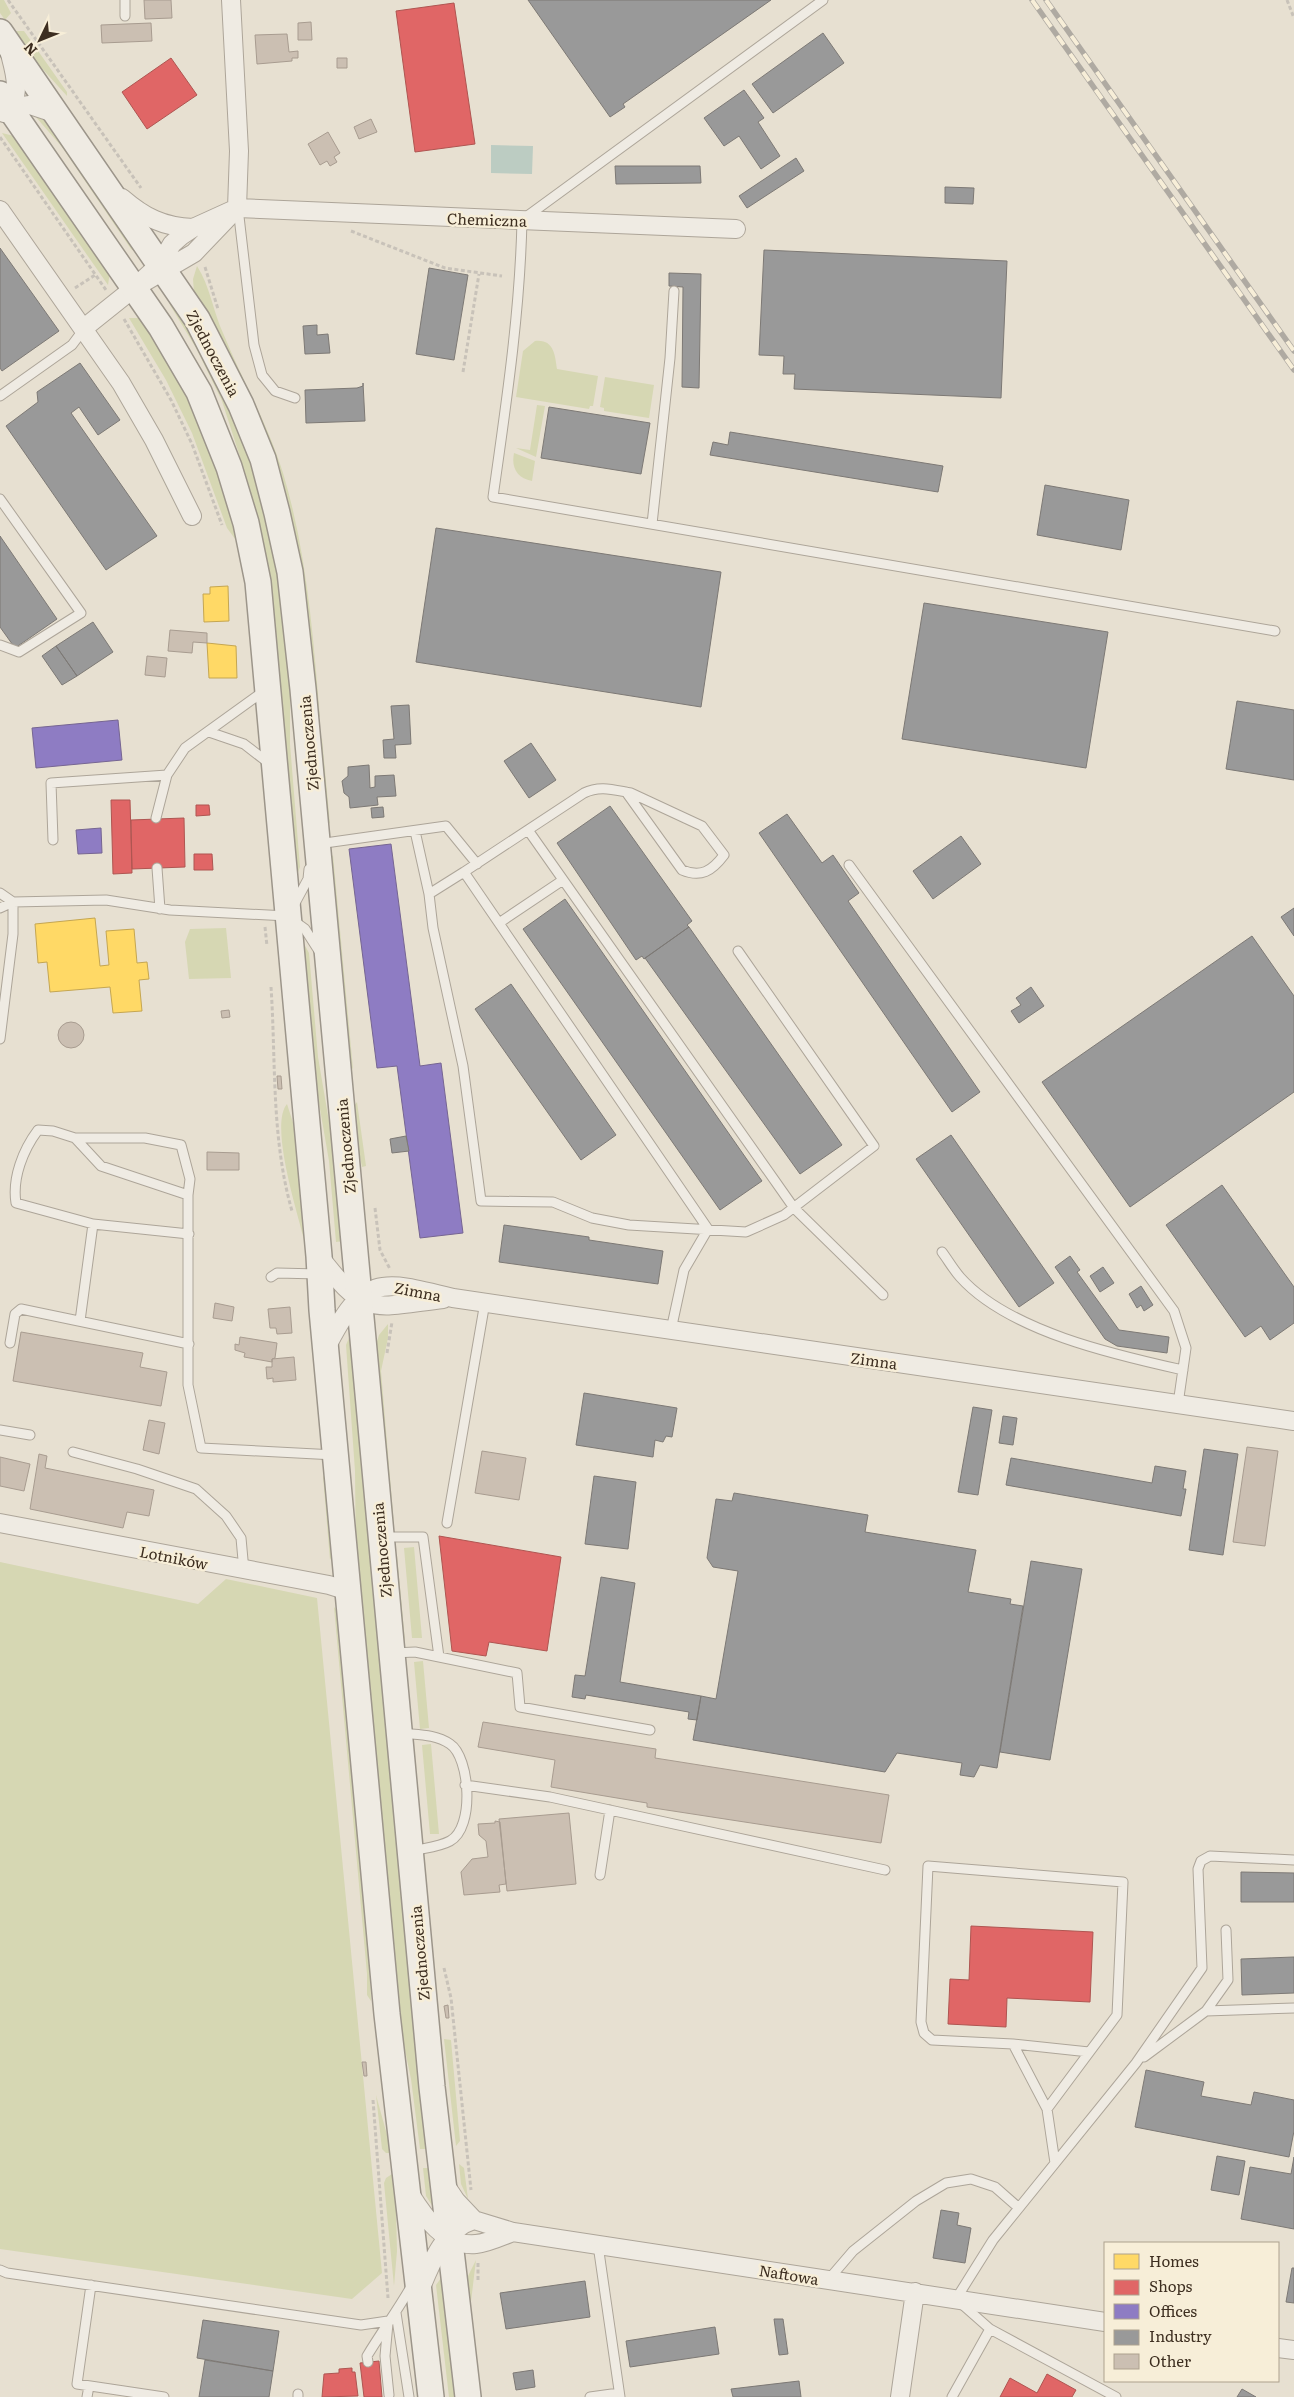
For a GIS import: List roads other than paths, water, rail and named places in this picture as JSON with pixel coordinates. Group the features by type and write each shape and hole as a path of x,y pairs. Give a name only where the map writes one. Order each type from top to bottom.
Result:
{"main road":[{"name":"Zjednoczenia","path":"3,35 197,319 241,404 259,449 275,504 291,581 329,967 398,1733 448,2237 468,2397"},
{"name":"Zjednoczenia","path":"4,106 174,346 199,392 229,467 246,523 258,582 274,768 275,916 319,1265 325,1349 387,2014 431,2397"}],"street":[{"path":"231,0 239,151 238,208"},
{"name":"Zjednoczenia","path":"3,35 16,74 15,99 4,106"},
{"path":"4,106 30,105 42,107 58,114"},
{"name":"Chemiczna","path":"105,183 136,210 156,222 174,227 193,228"},
{"name":"Chemiczna","path":"162,267 180,263 194,253 238,208"},
{"name":"Chemiczna","path":"139,295 162,267 172,244 193,228 238,208 736,229"},
{"path":"0,210 121,383 154,440 192,516"},
{"path":"84,328 114,303 139,295"},
{"path":"319,1265 358,1300"},
{"name":"Zimna","path":"325,1349 339,1322 358,1300 370,1289 391,1285 453,1298 1294,1421"},
{"name":"Lotników","path":"0,1523 244,1571 328,1585 348,1591"},
{"name":"Naftowa","path":"442,2180 456,2201 474,2220 514,2232 1104,2322"},
{"name":"Zjednoczenia","path":"407,2190 433,2226 458,2243 477,2244 514,2232"},
{"path":"417,2287 448,2237 464,2223 474,2220"},
{"path":"900,2397 915,2292"},
{"path":"1279,2348 1294,2350"}],"lane":[{"path":"125,0 125,16"},
{"path":"823,0 522,220 521,273 510,379 493,497 1275,631"},
{"path":"238,208 254,345 262,375 275,392 295,398"},
{"path":"652,524 670,358 674,290"},
{"path":"0,396 72,345 84,328"},
{"path":"0,499 80,613 19,652 0,645"},
{"path":"156,818 167,775 185,748 268,687"},
{"path":"209,732 244,744 274,768"},
{"path":"53,840 50,783 167,775"},
{"path":"429,894 596,787 626,792 702,826 724,855 707,872 694,875 682,870 626,792"},
{"path":"275,916 308,880 315,819"},
{"path":"317,844 446,826 477,864"},
{"path":"528,830 794,1208 883,1295"},
{"path":"414,831 429,894 433,928 464,1066 481,1201 553,1202 592,1218 629,1225 746,1232 784,1215 874,1146 738,951"},
{"path":"849,865 1174,1311 1186,1348 1178,1404"},
{"path":"157,868 160,908"},
{"path":"464,872 708,1229"},
{"path":"499,923 563,880"},
{"path":"0,893 13,902"},
{"path":"0,908 13,902 106,900 160,908 275,916 305,929 329,967"},
{"path":"0,1039 14,934 13,902"},
{"path":"189,1234 93,1224 16,1203 14,1188 27,1145 38,1130 53,1131 75,1138 145,1138 181,1146 190,1180 188,1194 189,1234 190,1344 188,1385 201,1448 335,1455"},
{"path":"75,1138 101,1166 188,1194"},
{"path":"80,1321 93,1224"},
{"path":"671,1330 684,1270 708,1229"},
{"path":"942,1252 960,1277 990,1302 1011,1315 1120,1356 1183,1370"},
{"path":"271,1277 276,1273 319,1265"},
{"path":"447,1523 485,1302"},
{"path":"10,1342 15,1314 21,1309 190,1344"},
{"path":"0,1430 30,1435"},
{"path":"73,1452 137,1469 196,1489 226,1516 241,1538 244,1571"},
{"path":"380,1538 423,1537 439,1657"},
{"path":"391,1653 410,1652 517,1673 520,1707 650,1730"},
{"path":"398,1733 434,1736 451,1744 460,1754 468,1804 465,1822 458,1834 450,1841 410,1851"},
{"path":"465,1785 550,1797 885,1870"},
{"path":"600,1875 610,1810"},
{"path":"1116,2397 990,2329 956,2299 993,2240 1136,2063 1202,1968 1198,1869 1201,1861 1210,1856 1294,1860"},
{"path":"1047,2109 1117,2015 1123,1882 928,1866 921,2022 924,2033 932,2040 1013,2044 1089,2052"},
{"path":"1136,2063 1206,2011 1228,1980 1226,1930"},
{"path":"1206,2011 1294,2008"},
{"path":"1013,2044 1047,2109 1055,2163"},
{"path":"829,2280 853,2251 916,2201 946,2183 971,2179 995,2187 1019,2208"},
{"path":"590,2397 619,2395 598,2245"},
{"path":"0,2270 7,2273 361,2325 388,2321"},
{"path":"91,2285 77,2384 164,2397"},
{"path":"368,2362 367,2356 388,2321 417,2287"},
{"path":"396,2313 409,2397"},
{"path":"388,2321 385,2356 389,2395"},
{"path":"952,2397 990,2329"},
{"path":"87,2397 89,2386"}],"railway":[{"path":"1032,0 1294,370"},
{"path":"1046,0 1294,351"}]}
